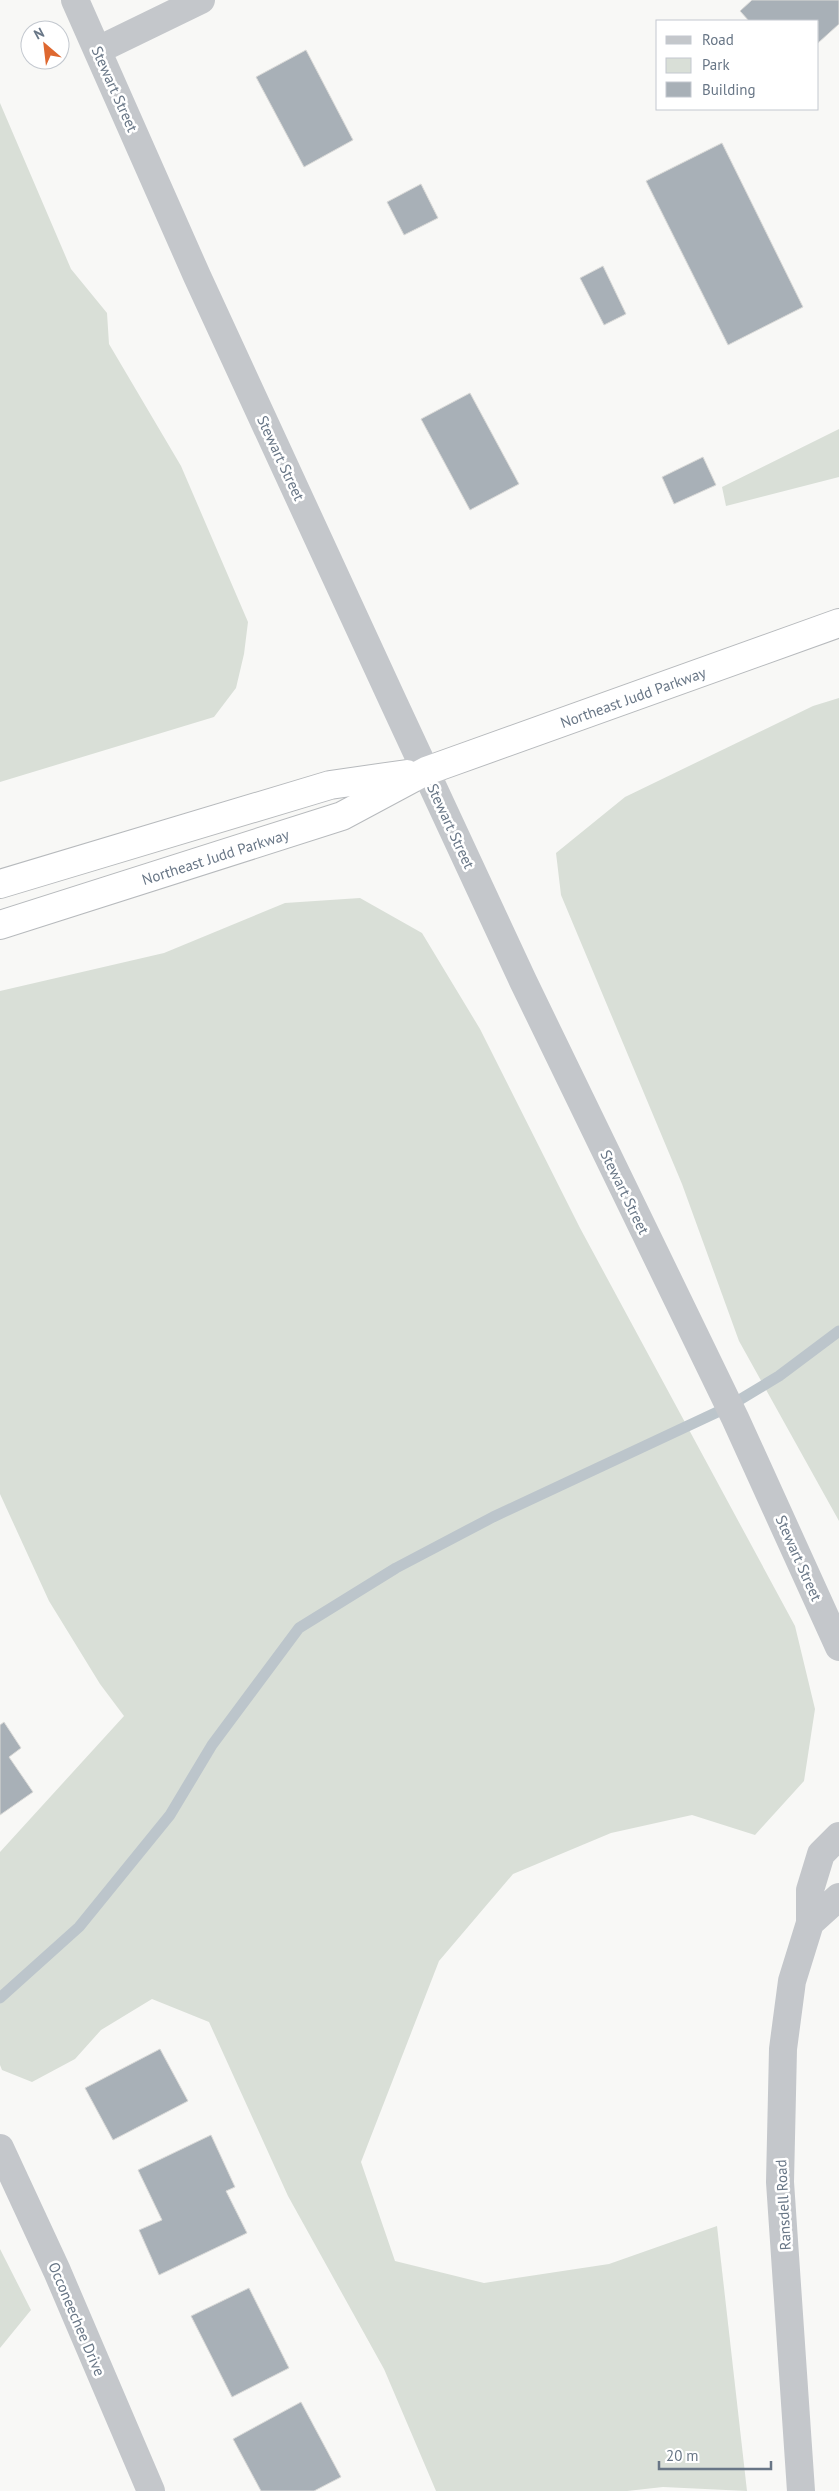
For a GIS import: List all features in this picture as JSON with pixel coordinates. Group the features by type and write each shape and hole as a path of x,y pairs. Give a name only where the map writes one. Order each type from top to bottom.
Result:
{"highway":[{"name":"Northeast Judd Parkway","path":"0,925 342,816 426,771 839,624"},
{"name":"Northeast Judd Parkway","path":"0,884 330,784 426,771"}],"street":[{"name":"Stewart Street","path":"75,0 197,276 426,771 523,980 731,1409 839,1647"},
{"path":"98,50 201,0"},
{"name":"Ransdell Road","path":"801,2491 780,2182 782,2049 792,1981 810,1923 810,1890 821,1854 839,1836"},
{"name":"Ransdell Road","path":"810,1923 839,1896"},
{"name":"Occoneechee Drive","path":"0,2148 57,2271 151,2491"}],"green space":[{"path":"0,103 71,269 107,313 109,344 181,466 248,622 244,654 236,688 214,717 0,782"},
{"path":"839,429 839,477 726,506 722,487"},
{"path":"839,698 839,1521 739,1341 682,1184 561,895 556,853 625,797 813,706"},
{"path":"360,898 422,933 480,1029 580,1228 795,1626 815,1709 804,1781 755,1835 692,1815 611,1833 513,1874 439,1961 361,2162 395,2261 484,2283 609,2264 717,2226 747,2491 663,2487 627,2491 436,2491 384,2369 288,2196 209,2022 152,1999 101,2030 75,2059 32,2082 2,2070 0,2065 0,1852 124,1716 100,1684 49,1601 0,1494 0,991 164,953 285,903"},
{"path":"0,2249 31,2310 0,2348"}],"building":[{"path":"752,0 839,0 839,24 819,42 819,20 748,20 740,11"},
{"path":"306,50 353,140 304,167 256,77"},
{"path":"722,143 803,307 728,345 646,181"},
{"path":"421,184 438,218 404,235 387,202"},
{"path":"603,266 626,314 604,325 580,278"},
{"path":"470,393 519,484 470,510 421,419"},
{"path":"703,457 716,485 674,504 662,477"},
{"path":"4,1722 21,1748 9,1757 33,1792 0,1815 0,1725"},
{"path":"160,2049 188,2101 113,2140 85,2088"},
{"path":"211,2135 235,2187 226,2191 247,2233 159,2275 139,2230 162,2220 138,2170"},
{"path":"249,2288 289,2368 232,2397 191,2316"},
{"path":"301,2402 341,2477 314,2491 261,2491 233,2439"}],"waterway":[{"path":"0,1998 79,1927 170,1815 212,1745 299,1628 396,1568 493,1517 726,1408 779,1376 839,1331"}]}
